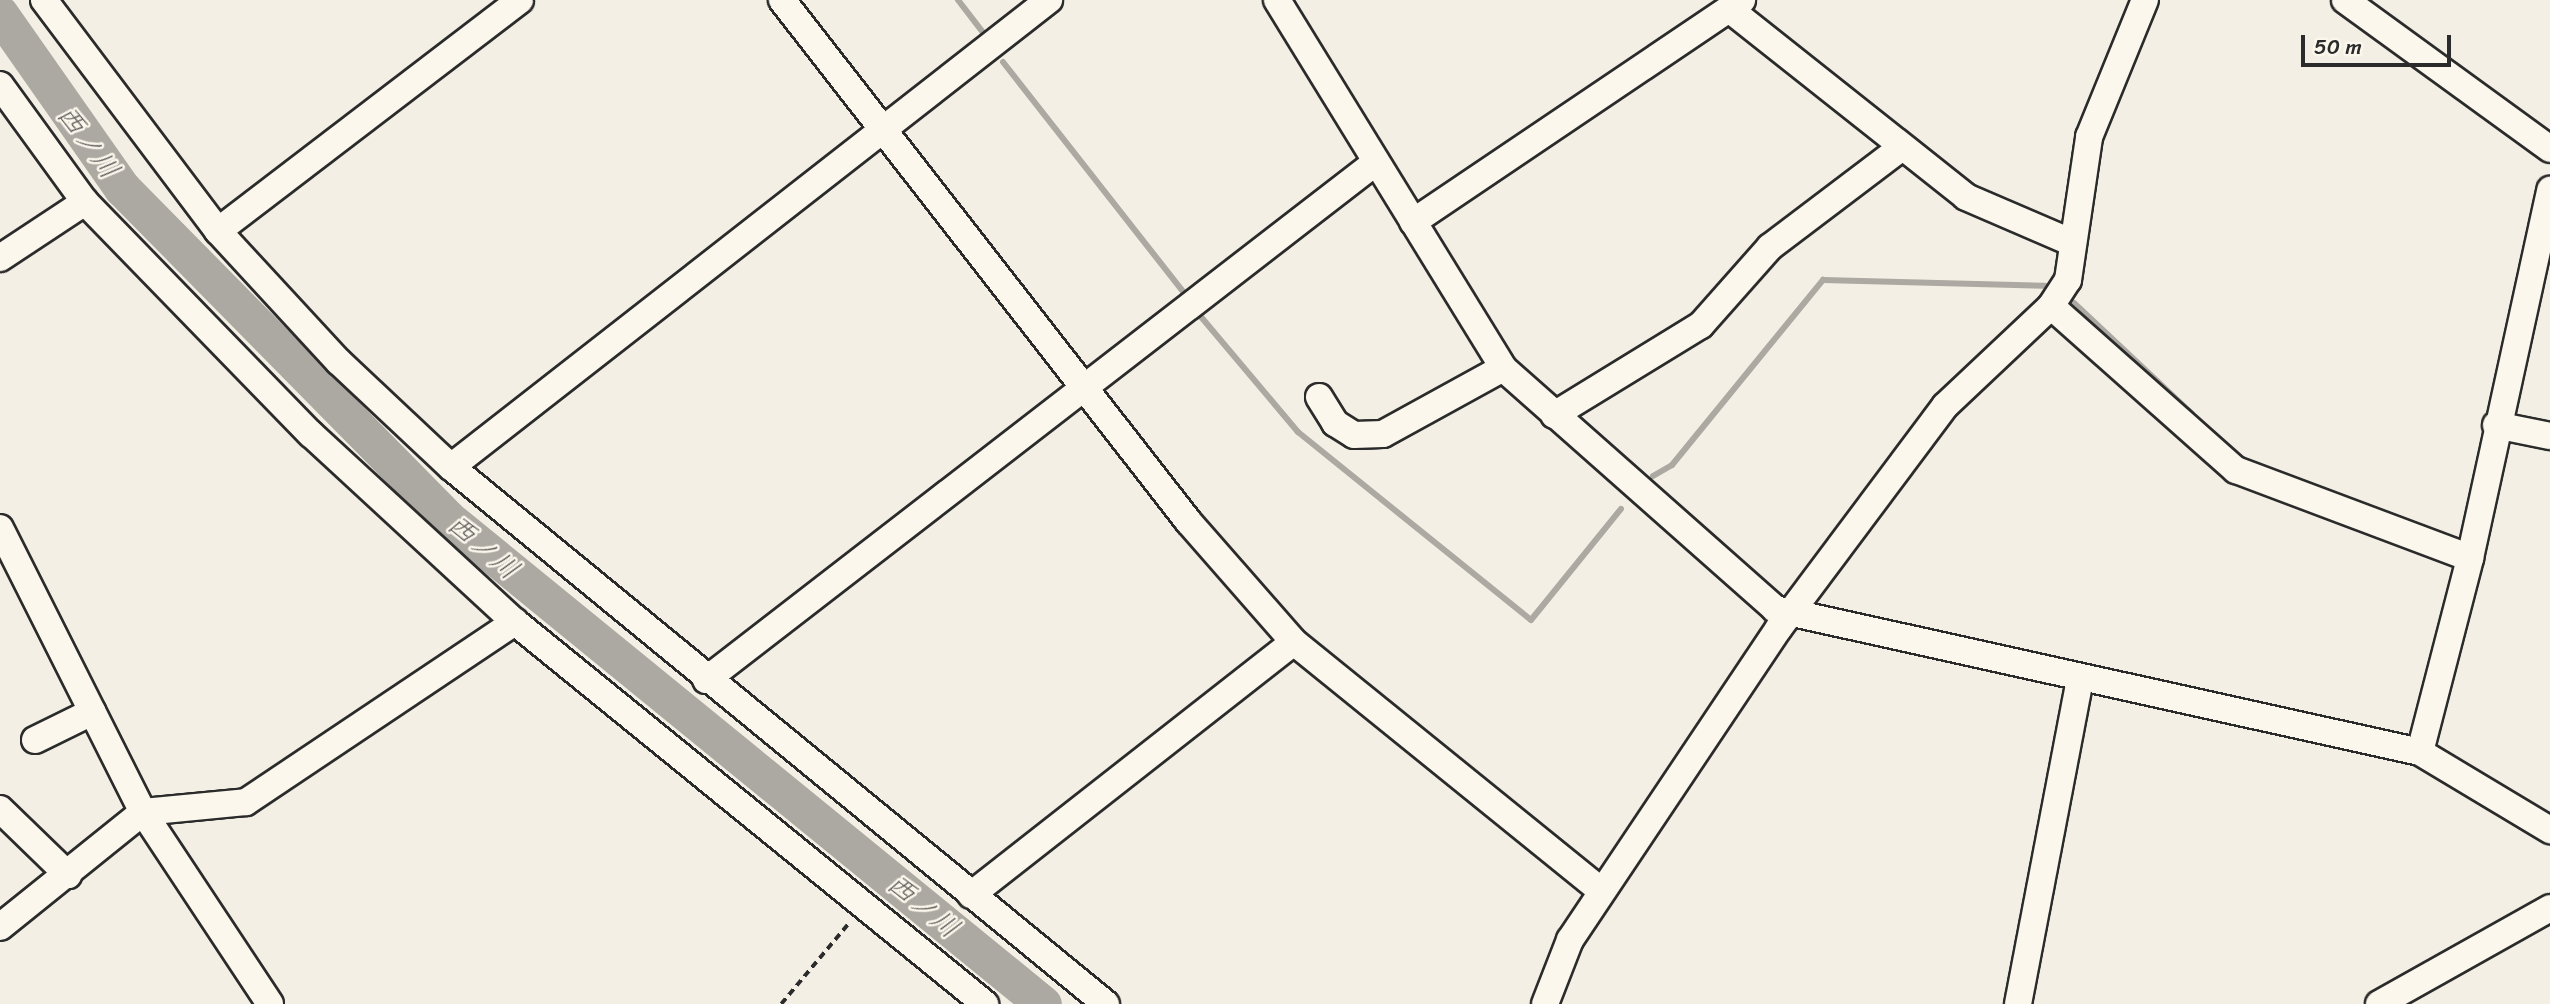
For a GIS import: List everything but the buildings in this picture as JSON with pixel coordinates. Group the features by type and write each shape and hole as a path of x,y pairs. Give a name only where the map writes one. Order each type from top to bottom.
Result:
{"street":[{"path":"44,0 218,231 339,362 451,467 706,680 1106,1004"},
{"path":"782,0 885,128 1188,521 1294,642 1602,891"},
{"path":"451,467 1049,0"},
{"path":"1277,0 1503,368 1775,609 2080,680 2420,752 2550,830"},
{"path":"1545,1004 1570,940 1790,614 1945,406 2051,306 2068,280 2089,137 2145,0"},
{"path":"2345,0 2550,149"},
{"path":"218,231 517,1"},
{"path":"1413,222 1738,6 1901,148 1966,197 2073,243"},
{"path":"0,85 85,202 311,434 515,622 985,1004"},
{"path":"1554,415 1701,325 1770,247 1901,148"},
{"path":"706,680 1376,162"},
{"path":"2420,752 2470,558 2496,425 2550,190"},
{"path":"0,258 85,202"},
{"path":"2051,306 2236,470 2470,558"},
{"path":"1319,397 1335,423 1354,435 1383,434 1503,368"},
{"path":"2496,425 2550,436"},
{"path":"0,528 143,813 270,1004"},
{"path":"0,927 143,813 246,802 515,622"},
{"path":"971,895 1294,642"},
{"path":"2018,1004 2080,680"},
{"path":"35,740 92,712"},
{"path":"0,808 68,875"},
{"path":"2379,1004 2550,908"}],"path":[{"path":"782,1004 863,905"}],"waterway":[{"path":"958,0 985,35"},
{"name":"西ノ川","path":"0,14 122,188 447,518 1043,1004"},
{"path":"1003,62 1186,295"},
{"path":"1653,476 1672,465 1823,280 2045,286"},
{"path":"2074,303 2191,413"},
{"path":"1202,318 1298,432 1531,620 1621,509"}]}
